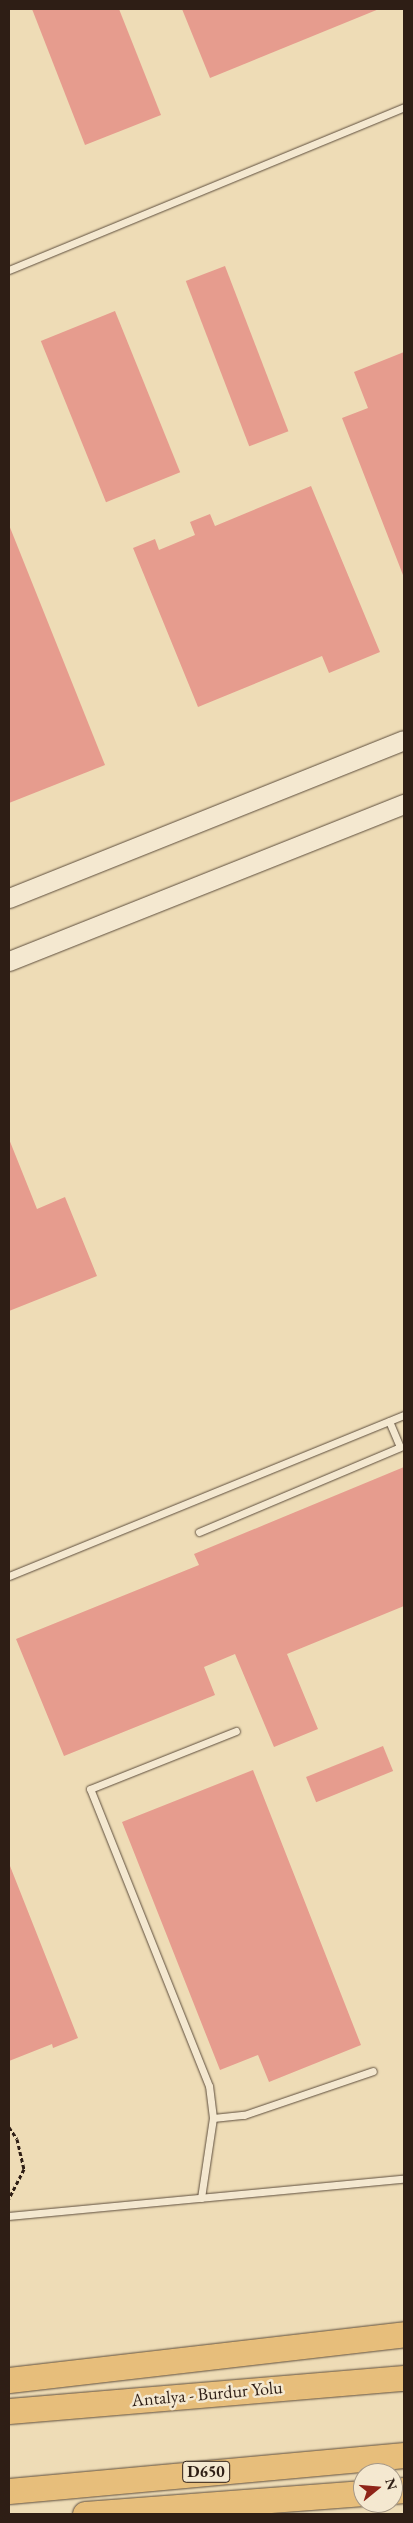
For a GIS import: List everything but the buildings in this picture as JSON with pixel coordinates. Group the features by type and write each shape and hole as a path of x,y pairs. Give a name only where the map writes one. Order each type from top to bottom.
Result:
{"highway":[{"path":"9,2380 404,2334"},
{"name":"Antalya - Burdur Yolu","path":"9,2410 403,2378"},
{"name":"D650","path":"9,2491 404,2455"},
{"path":"85,2514 353,2495"}],"street":[{"path":"9,898 404,740"},
{"path":"9,962 404,804"}],"lane":[{"path":"9,270 404,106"},
{"path":"9,1576 404,1415"},
{"path":"199,1532 400,1447 390,1421"},
{"path":"201,2198 212,2118 209,2086 90,1789 236,1731"},
{"path":"212,2118 244,2115 373,2071"},
{"path":"9,2216 404,2179"}],"path":[{"path":"9,2127 17,2139 24,2169 9,2198"}]}
